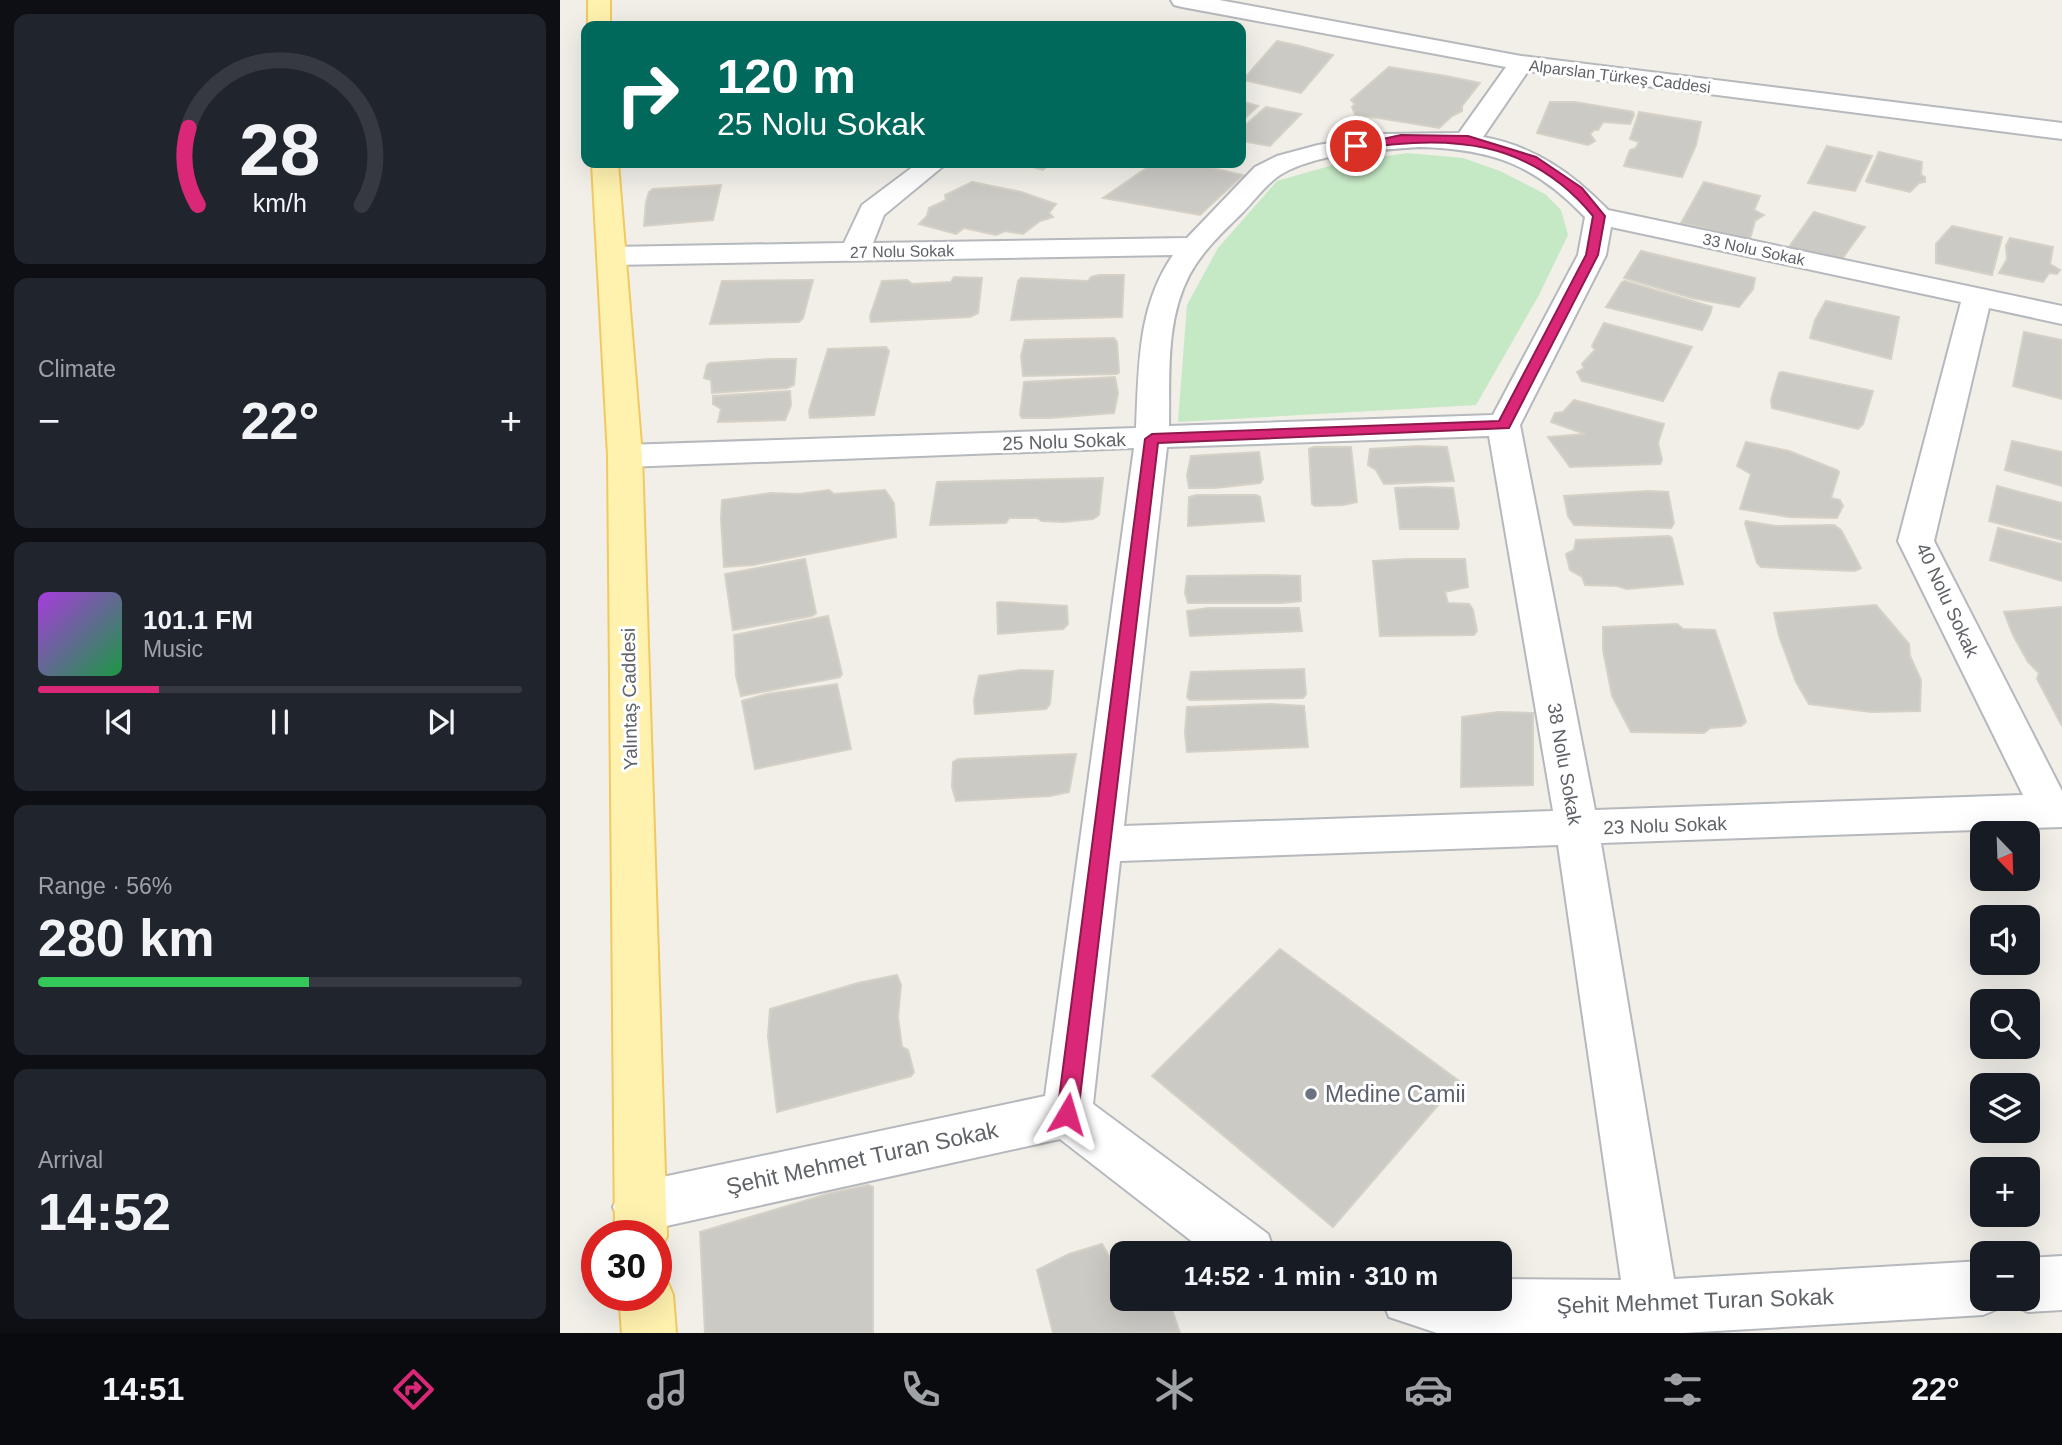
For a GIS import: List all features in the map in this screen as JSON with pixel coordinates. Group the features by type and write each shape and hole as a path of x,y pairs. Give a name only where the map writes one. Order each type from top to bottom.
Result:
{"main road":[{"path":"599,0 599,21"},
{"name":"Yalıntaş Caddesi","path":"605,168 625,456 640,1220"},
{"path":"647,1311 649,1333"}],"street":[{"name":"Alparslan Türkeş Caddesi","path":"1182,0 1521,63 2062,131"},
{"path":"1468,139 1521,63"},
{"path":"1233,1241 1067,1114 1152,439 1156,341 1169,287 1194,246 1252,167 1311,153 1401,138 1468,139 1532,159 1578,190 1599,216 1592,255 1504,425"},
{"path":"855,252 872,211 928,168"},
{"name":"33 Nolu Sokak","path":"1599,216 2062,315"},
{"name":"27 Nolu Sokak","path":"611,256 1194,246"},
{"name":"40 Nolu Sokak","path":"1977,296 1916,541 2056,810"},
{"name":"25 Nolu Sokak","path":"625,456 1504,425"},
{"name":"38 Nolu Sokak","path":"1504,425 1577,828 1653,1320"},
{"name":"23 Nolu Sokak","path":"1101,844 2056,810"},
{"name":"Şehit Mehmet Turan Sokak","path":"644,1220 1067,1114"},
{"path":"2040,1284 2062,1283"},
{"name":"Şehit Mehmet Turan Sokak","path":"1512,1311 1653,1320 1970,1288"}],"green space":[{"path":"1407,153 1463,158 1500,171 1545,194 1561,210 1568,235 1539,295 1476,405 1178,422 1187,305 1218,248 1277,181 1340,163"}],"building":[{"path":"1277,41 1333,55 1301,93 1246,81 1246,77"},
{"path":"1389,67 1480,83 1462,106 1462,111 1439,128 1355,114 1352,107 1355,104 1351,100"},
{"path":"1246,102 1258,106 1246,117"},
{"path":"1550,102 1575,102 1633,112 1634,115 1630,124 1603,122 1598,130 1590,134 1595,141 1588,145 1537,133"},
{"path":"1266,107 1301,114 1270,146 1246,142 1246,125"},
{"path":"1639,112 1701,122 1696,145 1682,177 1624,166 1630,150 1636,148 1639,142 1630,139"},
{"path":"1827,146 1872,156 1855,191 1808,183"},
{"path":"1879,152 1922,162 1921,175 1925,177 1925,182 1919,183 1910,192 1867,182"},
{"path":"1147,168 1212,168 1243,175 1200,215 1103,198"},
{"path":"972,182 1021,192 1056,204 1049,213 1053,217 1040,221 1023,234 1005,231 996,235 964,228 956,234 919,224 927,216 929,208 946,200 945,195"},
{"path":"1704,182 1760,196 1754,210 1764,215 1755,221 1750,239 1681,223"},
{"path":"721,185 713,220 644,226 646,202 653,189"},
{"path":"1814,212 1865,227 1842,259 1835,262 1786,251"},
{"path":"1952,226 2002,237 1992,275 1936,263 1936,244"},
{"path":"2010,238 2053,247 2050,264 2060,270 2057,274 2049,273 2043,282 1999,273 2007,259 2006,246"},
{"path":"1641,251 1755,278 1753,289 1739,307 1692,298 1624,278"},
{"path":"1099,275 1124,275 1122,317 1011,320 1018,281 1021,278 1088,281"},
{"path":"954,277 982,278 978,313 970,317 871,322 870,316 882,281 907,280 912,284 951,282"},
{"path":"813,280 803,318 799,322 710,324 722,281"},
{"path":"1625,281 1712,307 1702,330 1606,307"},
{"path":"1826,301 1899,317 1891,359 1810,338 1815,320"},
{"path":"1604,323 1692,347 1663,401 1582,381 1577,372 1584,368 1582,364 1595,350 1592,346"},
{"path":"2024,332 2062,340 2062,399 2013,386"},
{"path":"1114,338 1117,342 1117,374 1023,376 1021,356 1025,340"},
{"path":"886,347 889,351 874,415 810,418 809,411 828,349"},
{"path":"796,359 794,385 787,388 712,393 711,380 704,378 710,363"},
{"path":"1779,373 1873,391 1863,424 1858,429 1772,408 1771,400"},
{"path":"1115,377 1118,393 1114,413 1050,418 1022,418 1020,415 1024,382"},
{"path":"790,391 791,405 785,420 718,422 721,409 713,404 713,396"},
{"path":"1574,400 1664,424 1658,443 1662,460 1660,464 1570,467 1548,437 1585,434 1551,422 1555,413 1563,412"},
{"path":"2012,441 2062,452 2062,486 2005,470"},
{"path":"1746,442 1789,451 1837,470 1839,472 1831,498 1840,500 1843,506 1837,518 1789,517 1740,509 1751,474 1737,466"},
{"path":"1351,447 1357,502 1343,505 1312,504 1309,449"},
{"path":"1447,447 1454,481 1384,484 1376,470 1368,465 1370,449"},
{"path":"1259,452 1263,479 1260,483 1189,488 1187,475 1191,456"},
{"path":"1103,478 1099,515 1093,519 1063,522 1009,518 1006,523 930,525 937,482"},
{"path":"1997,486 2062,503 2062,540 1989,521"},
{"path":"1395,488 1453,488 1458,529 1400,529"},
{"path":"829,490 834,494 885,490 894,503 896,537 753,565 724,567 722,500 771,493 799,494"},
{"path":"1668,492 1674,523 1671,528 1574,525 1568,516 1564,496"},
{"path":"1256,495 1260,497 1264,521 1188,526 1189,497"},
{"path":"1746,521 1775,526 1834,525 1841,530 1861,568 1855,571 1761,567 1757,563"},
{"path":"1998,528 2062,544 2062,581 1990,560"},
{"path":"1672,538 1683,584 1627,589 1585,585 1582,577 1570,570 1566,554 1574,550 1576,540"},
{"path":"805,559 816,613 812,616 733,630 725,574"},
{"path":"1465,559 1468,587 1445,592 1448,603 1469,604 1473,610 1477,631 1474,635 1380,636 1373,561"},
{"path":"1187,576 1300,576 1301,601 1188,603 1185,593"},
{"path":"999,602 1067,606 1068,624 1063,629 998,634"},
{"path":"1876,605 1909,644 1910,656 1921,680 1920,711 1871,712 1809,704 1796,682 1779,636 1774,613"},
{"path":"2062,607 2062,726 2037,679 2039,673 2028,662 2004,612"},
{"path":"1208,608 1299,608 1302,631 1190,636 1187,611"},
{"path":"828,616 842,674 840,677 741,696 736,676 734,635"},
{"path":"1677,624 1683,629 1715,630 1746,722 1741,726 1710,728 1704,733 1631,732 1612,696 1603,650 1603,627"},
{"path":"1304,669 1306,694 1303,698 1190,700 1187,697 1191,672"},
{"path":"1021,670 1053,671 1050,704 1046,709 975,714 974,700 979,676"},
{"path":"837,684 851,749 755,769 742,701 767,694"},
{"path":"1270,704 1304,706 1308,747 1187,752 1187,707"},
{"path":"1499,712 1533,713 1533,785 1461,787 1462,717"},
{"path":"1076,754 1069,792 1050,796 956,801 952,787 953,762 958,759"},
{"name":"Medine Camii","path":"1280,949 1459,1081 1333,1227 1152,1076"},
{"path":"897,975 901,985 898,1017 902,1047 908,1050 914,1072 911,1076 777,1112 768,1036 770,1009 858,983"},
{"path":"868,1185 873,1187 873,1333 705,1333 700,1232 827,1194"},
{"path":"1102,1244 1110,1258 1110,1311 1172,1311 1180,1333 1053,1333 1037,1270 1069,1254"}],"place":[{"name":"Medine Camii","path":"1311,1094"}],"route":[{"path":"1067,1114 1152,439 1504,425 1592,255 1599,216 1578,190 1532,159 1468,139 1401,138 1356,146"}]}
